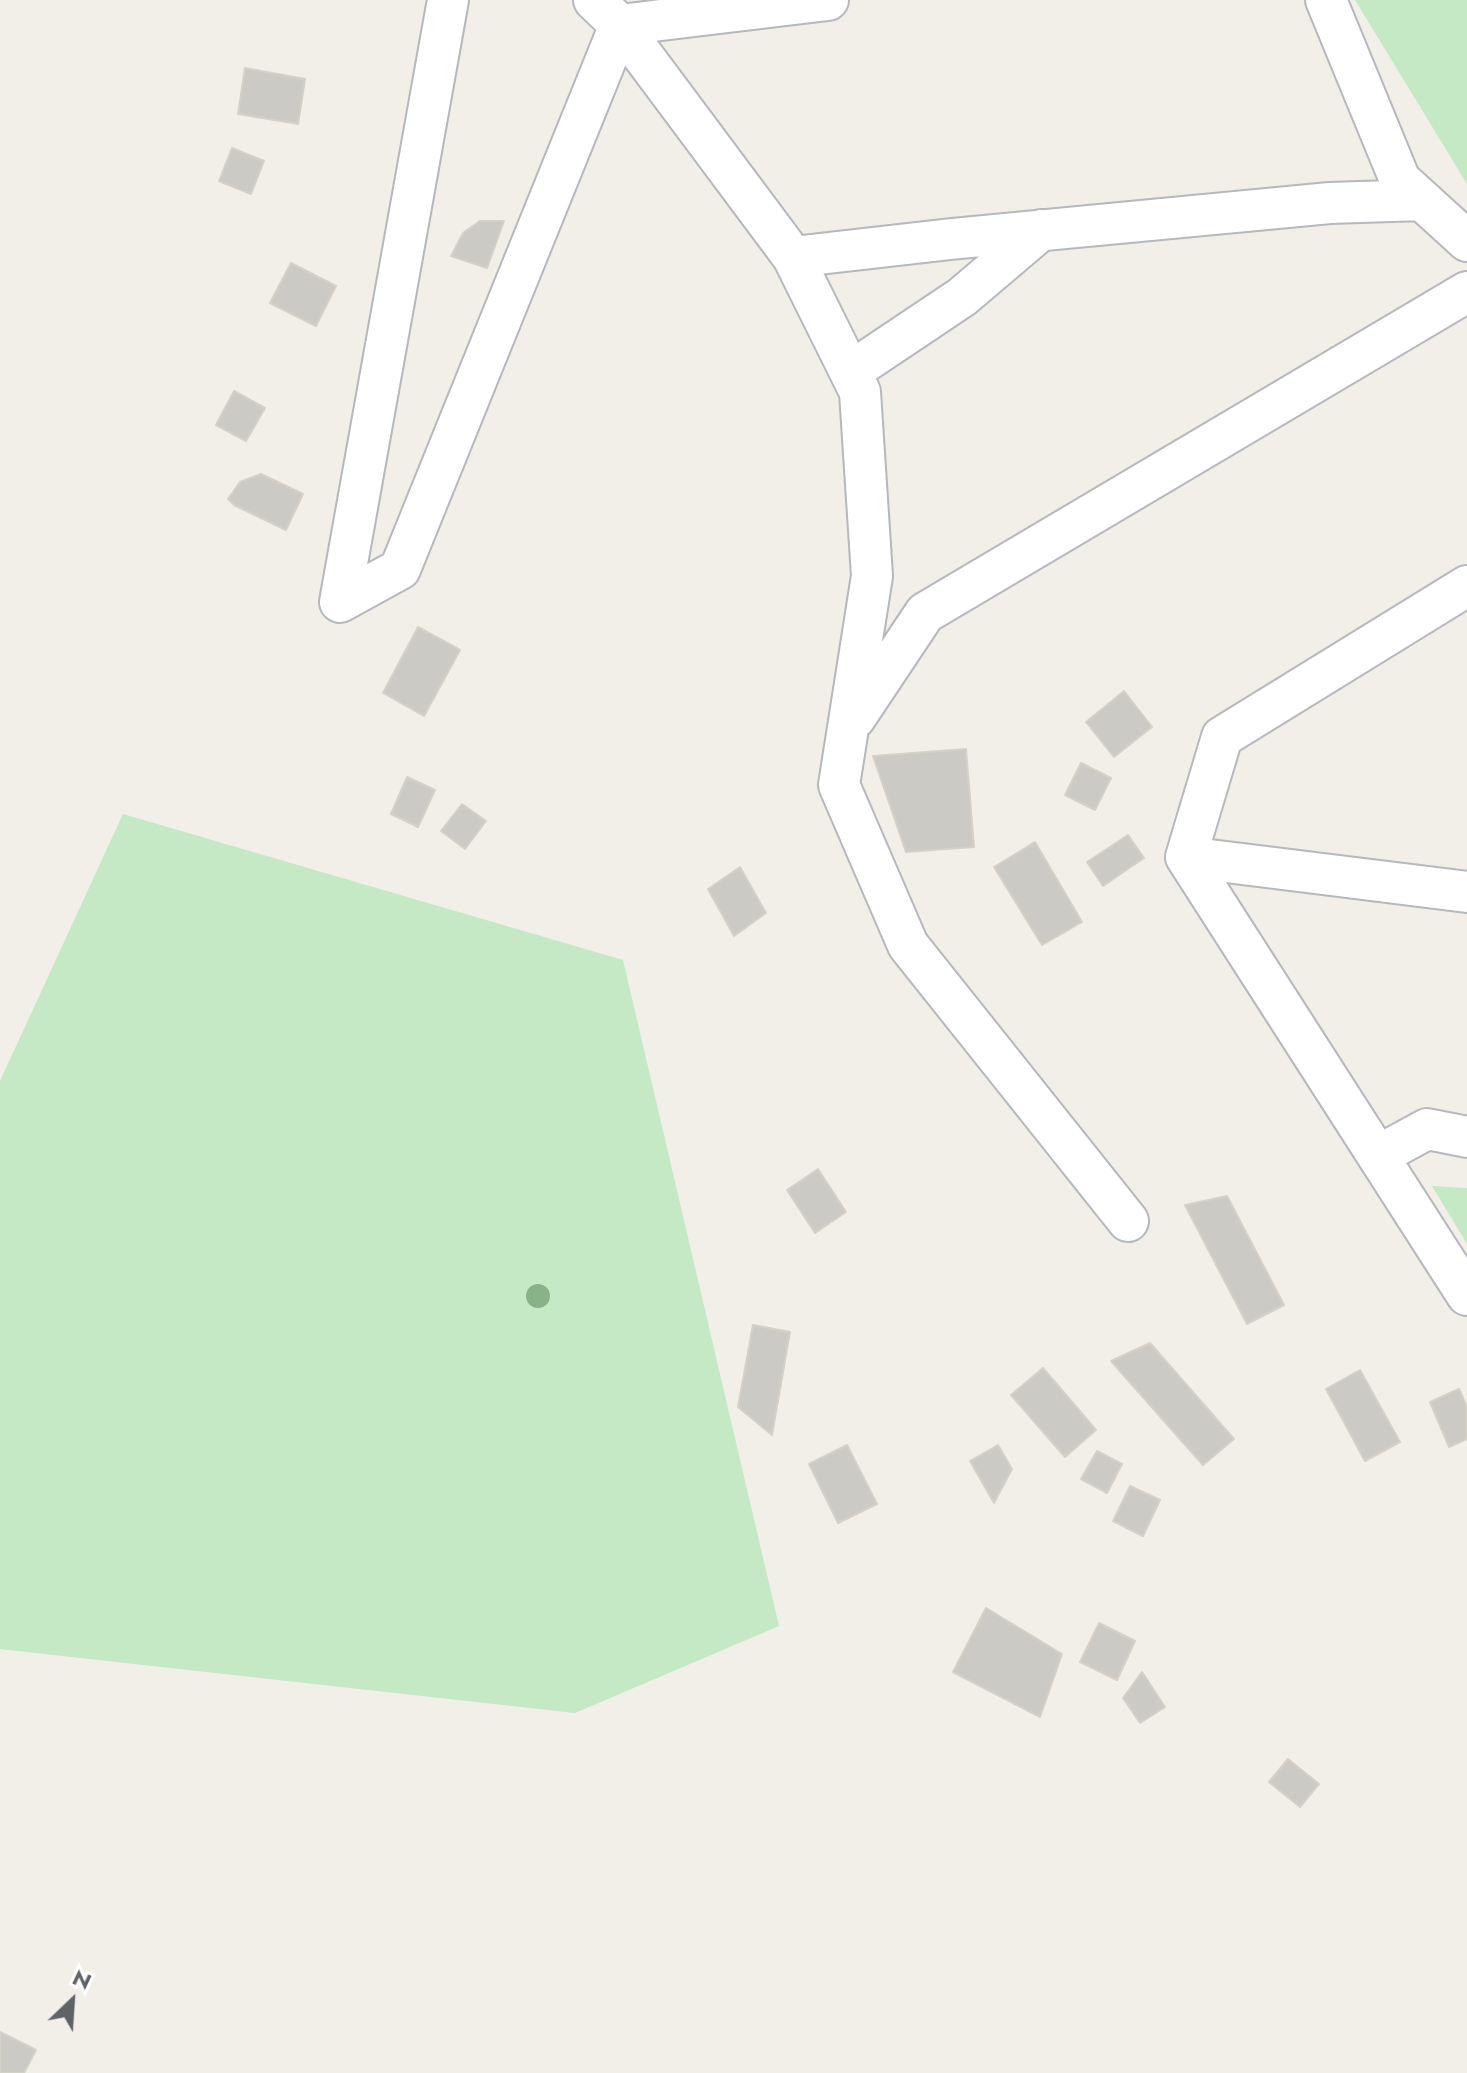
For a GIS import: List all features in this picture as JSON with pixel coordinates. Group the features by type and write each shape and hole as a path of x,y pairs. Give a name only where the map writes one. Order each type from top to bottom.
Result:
{"street":[{"path":"448,0 340,602 400,569 607,13"},
{"path":"607,13 828,0"},
{"path":"1326,0 1400,180 1467,241"},
{"path":"607,13 793,257 860,392 872,576 839,785 908,945 1128,1221"},
{"path":"793,257 1330,203 1422,200"},
{"path":"850,372 962,297 1041,230"},
{"path":"849,727 925,613 1467,292"},
{"path":"1459,597 1222,737 1186,857 1467,1295"},
{"path":"1186,857 1467,892"},
{"path":"1394,1147 1427,1129 1467,1137"}],"green space":[{"path":"1355,0 1467,0 1467,184"},
{"path":"123,814 623,960 779,1626 575,1713 0,1649 0,1081"},
{"path":"1432,1186 1467,1188 1467,1244"}],"building":[{"path":"245,68 305,79 298,124 238,114"},
{"path":"232,148 264,161 251,194 219,181"},
{"path":"480,221 504,221 487,268 451,256 463,233"},
{"path":"291,263 336,286 316,326 270,303"},
{"path":"234,391 265,408 246,441 216,425"},
{"path":"261,474 303,494 286,530 234,505 228,499 240,482"},
{"path":"418,627 460,650 424,716 383,693"},
{"path":"1124,691 1152,727 1114,757 1086,722"},
{"path":"966,749 974,847 906,852 873,756"},
{"path":"1081,763 1111,778 1095,810 1065,795"},
{"path":"407,777 435,790 418,827 391,814"},
{"path":"462,804 486,821 465,849 441,831"},
{"path":"1128,835 1144,858 1103,886 1087,862"},
{"path":"1035,842 1082,922 1042,945 994,867"},
{"path":"740,867 766,913 734,936 708,889"},
{"path":"818,1169 846,1212 815,1233 787,1190"},
{"path":"1227,1196 1284,1305 1247,1324 1185,1205"},
{"path":"753,1325 790,1332 772,1435 738,1407"},
{"path":"1150,1343 1234,1439 1203,1465 1111,1361"},
{"path":"1043,1368 1096,1430 1065,1457 1011,1395"},
{"path":"1360,1370 1400,1442 1365,1461 1326,1389"},
{"path":"1459,1389 1467,1407 1467,1439 1449,1447 1430,1402"},
{"path":"847,1445 877,1504 838,1523 809,1464"},
{"path":"998,1445 1012,1469 994,1503 970,1461"},
{"path":"1097,1451 1122,1464 1107,1493 1081,1479"},
{"path":"1130,1486 1160,1500 1143,1536 1113,1521"},
{"path":"986,1608 1062,1654 1040,1717 953,1672"},
{"path":"1099,1623 1135,1641 1117,1680 1080,1662"},
{"path":"1142,1672 1165,1707 1140,1723 1123,1698"},
{"path":"1288,1759 1319,1784 1300,1807 1269,1782"},
{"path":"0,2032 36,2050 24,2073 0,2073"}]}
